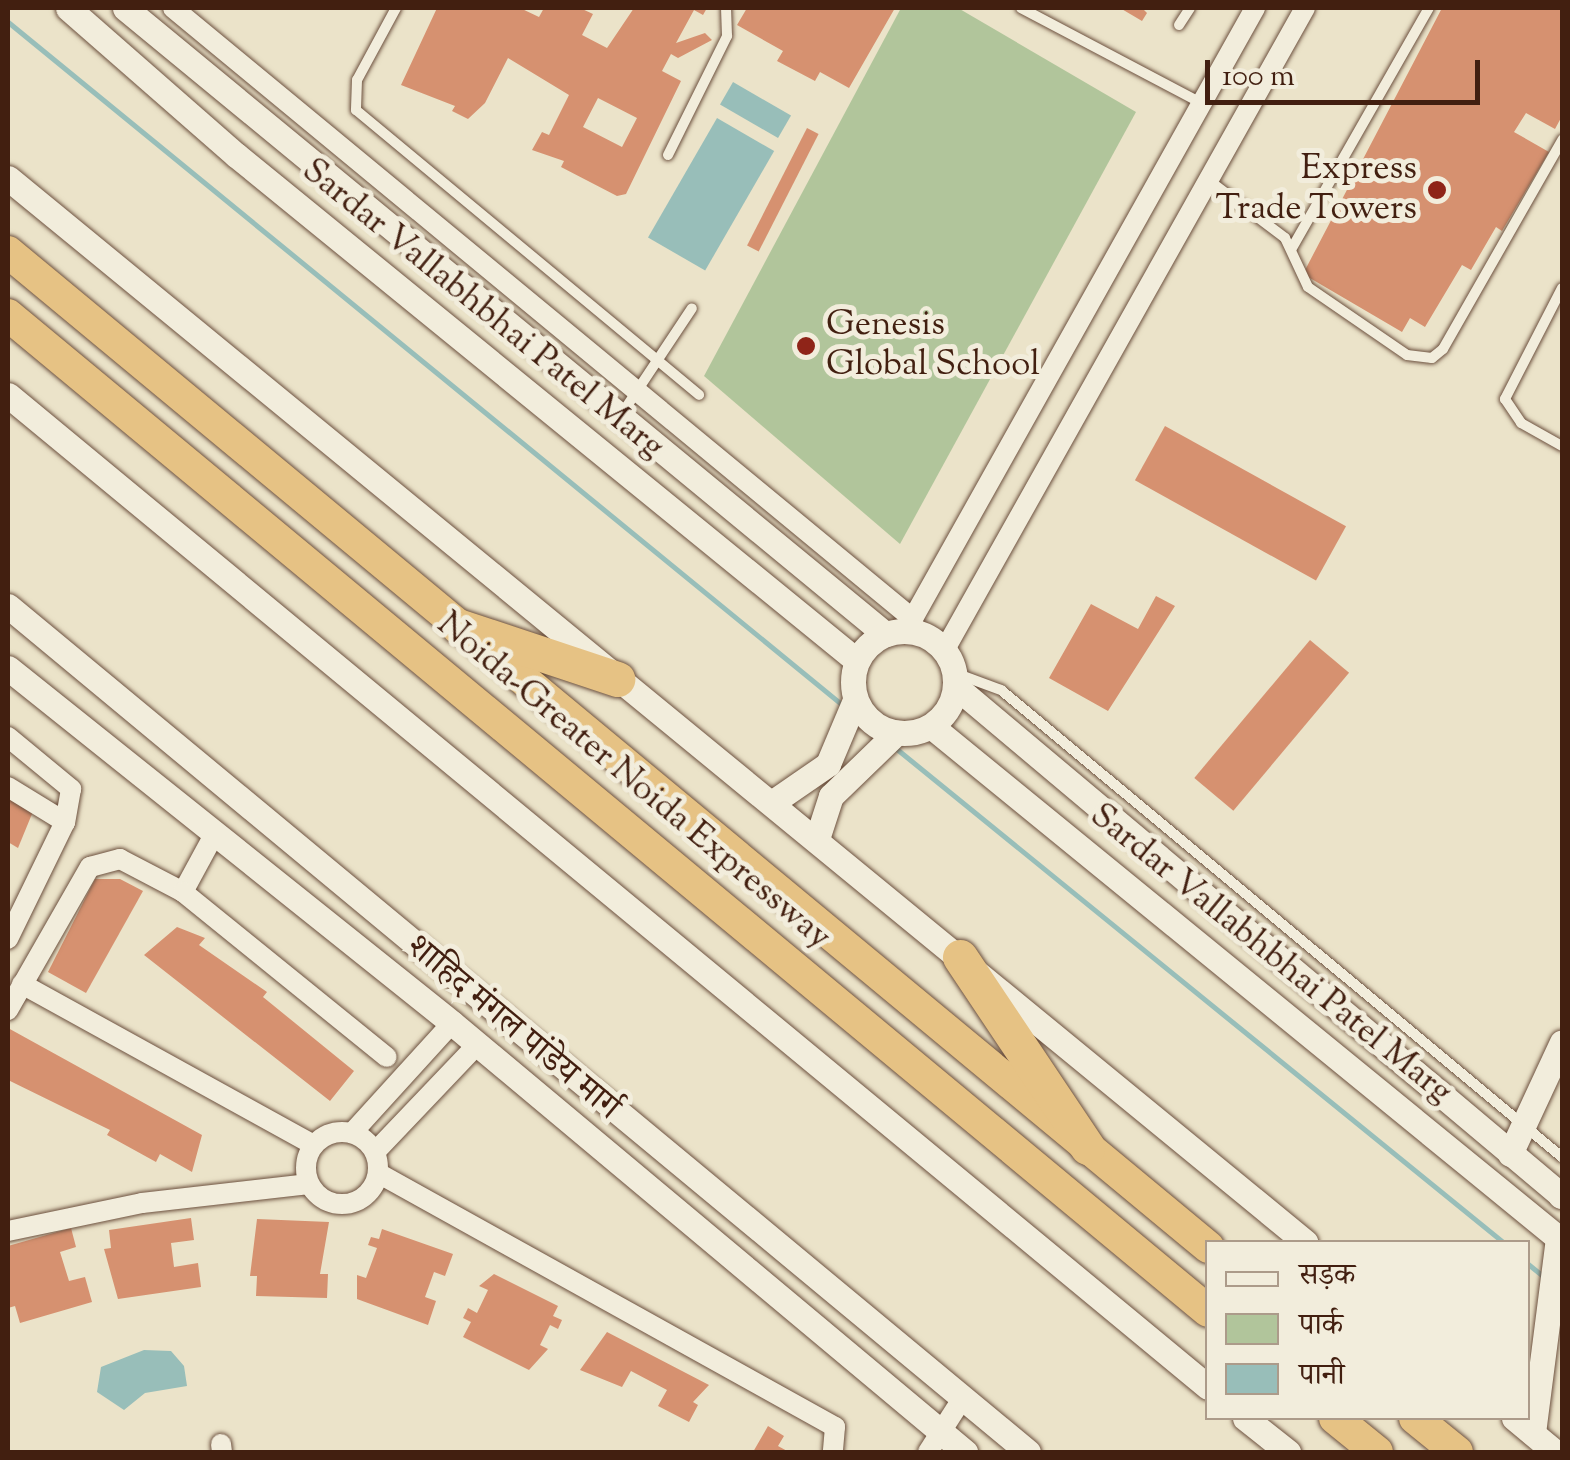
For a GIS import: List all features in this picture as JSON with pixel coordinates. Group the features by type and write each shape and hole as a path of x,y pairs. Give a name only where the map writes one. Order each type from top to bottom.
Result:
{"highway":[{"name":"Noida-Greater Noida Expressway","path":"8,252 1205,1245"},
{"name":"Noida-Greater Noida Expressway","path":"8,315 1205,1309"},
{"path":"458,626 617,679"},
{"path":"960,958 1087,1148"},
{"path":"1337,1420 1377,1452"},
{"path":"1418,1420 1458,1452"}],"street":[{"name":"Sardar Vallabhbhai Patel Marg","path":"68,8 236,155 857,660"},
{"name":"Sardar Vallabhbhai Patel Marg","path":"125,8 620,416 901,628 928,636 952,670 1258,925 1510,1154 1562,1195"},
{"path":"173,8 637,393 901,628"},
{"path":"773,802 828,764 856,700 857,660 901,628 1255,8"},
{"path":"856,700 878,727 896,733 931,726 948,709 952,670 1305,8"},
{"path":"8,178 1303,1240"},
{"path":"8,394 1205,1385"},
{"path":"8,606 1028,1452"},
{"name":"शाहिद मंगल पांडेय मार्ग","path":"8,668 478,1044 933,1442 965,1452"},
{"name":"Sardar Vallabhbhai Patel Marg","path":"931,726 1559,1248"},
{"path":"817,840 838,786 896,733"},
{"path":"8,737 66,780 71,789 66,822 11,925"},
{"path":"8,787 66,822"},
{"path":"183,892 215,834"},
{"path":"8,1010 98,861 120,859 183,892 387,1057"},
{"path":"22,984 314,1144"},
{"path":"452,1023 352,1133 332,1133 314,1144 306,1164 309,1184 323,1199 342,1204 370,1192 377,1163 422,1100 478,1044"},
{"path":"1510,1154 1562,1042"},
{"path":"397,1080 422,1100"},
{"path":"352,1133 377,1163 835,1427 833,1452"},
{"path":"8,1231 142,1202 309,1184"},
{"path":"1530,1395 1550,1310 1559,1248"},
{"path":"933,1442 962,1399"},
{"path":"1248,1420 1288,1452"},
{"path":"1523,1425 1555,1452"}],"lane":[{"path":"396,8 357,80 356,110 698,395"},
{"path":"668,155 727,36 726,8"},
{"path":"1021,8 1202,104"},
{"path":"1179,25 1190,8"},
{"path":"1292,248 1429,8"},
{"path":"1211,182 1292,248 1308,287 1407,354 1432,358 1443,350 1562,140"},
{"path":"1562,288 1505,399 1521,423 1562,446"},
{"path":"620,416 660,362 692,308"},
{"path":"1258,925 1562,1158"}],"green space":[{"path":"901,8 958,8 1136,112 900,544 704,376"}],"water":[{"path":"733,82 791,116 778,138 720,105"},
{"path":"717,118 774,151 705,271 648,238"},
{"path":"144,1350 171,1351 184,1366 187,1386 145,1393 124,1410 97,1392 101,1367"}],"building":[{"path":"437,8 520,8 539,17 544,8 580,8 593,14 582,35 607,48 634,8 707,8 703,15 694,10 676,43 705,33 712,40 678,58 671,54 662,71 681,81 626,194 617,196 561,167 564,161 532,150 542,132 549,135 569,95 508,58 485,103 468,119 452,111 455,106 401,85","holes":["598,98 637,118 622,147 583,127"]},
{"path":"747,8 895,8 849,88 820,72 815,81 777,61 783,51 737,25"},
{"path":"1120,8 1142,8 1147,13 1142,21"},
{"name":"Express Trade Towers","path":"1442,8 1562,8 1562,116 1555,129 1526,113 1514,132 1549,152 1502,231 1496,227 1471,270 1462,265 1425,327 1410,318 1402,332 1303,274"},
{"path":"807,128 819,134 759,252 747,246"},
{"path":"1165,426 1346,526 1316,581 1135,480"},
{"path":"1156,596 1175,606 1108,711 1049,678 1091,604 1138,629"},
{"path":"1310,640 1349,673 1233,811 1194,778"},
{"path":"8,794 34,809 18,848 8,842"},
{"path":"95,879 120,879 143,891 86,993 48,972"},
{"path":"177,927 205,938 199,945 267,992 263,997 354,1071 330,1101 144,955"},
{"path":"8,1028 202,1135 192,1172 160,1154 156,1162 107,1135 110,1130 8,1080"},
{"path":"191,1218 194,1240 171,1243 174,1267 198,1263 201,1287 118,1299 104,1249 111,1248 109,1230"},
{"path":"257,1219 329,1222 320,1274 328,1274 327,1298 256,1296 257,1276 250,1276"},
{"path":"71,1228 76,1247 60,1252 69,1281 85,1277 92,1302 20,1323 15,1306 8,1308 8,1246"},
{"path":"382,1229 453,1254 445,1276 434,1272 425,1297 436,1301 428,1325 357,1299 357,1275 366,1278 377,1248 368,1245 371,1237 379,1239"},
{"path":"494,1274 558,1306 553,1316 562,1320 558,1329 550,1325 540,1345 548,1349 529,1370 463,1337 471,1322 463,1318 468,1308 477,1313 488,1290 479,1286"},
{"path":"607,1332 709,1385 693,1402 698,1405 689,1422 658,1406 667,1390 631,1371 622,1387 580,1370"},
{"path":"768,1426 784,1436 778,1446 789,1452 753,1452"}],"waterway":[{"path":"8,22 845,707"},
{"path":"858,717 880,736"},
{"path":"893,746 1501,1240"},
{"path":"1530,1266 1545,1278"}],"place":[{"name":"Express Trade Towers","path":"1437,190"},
{"name":"Genesis Global School","path":"806,346"}]}
